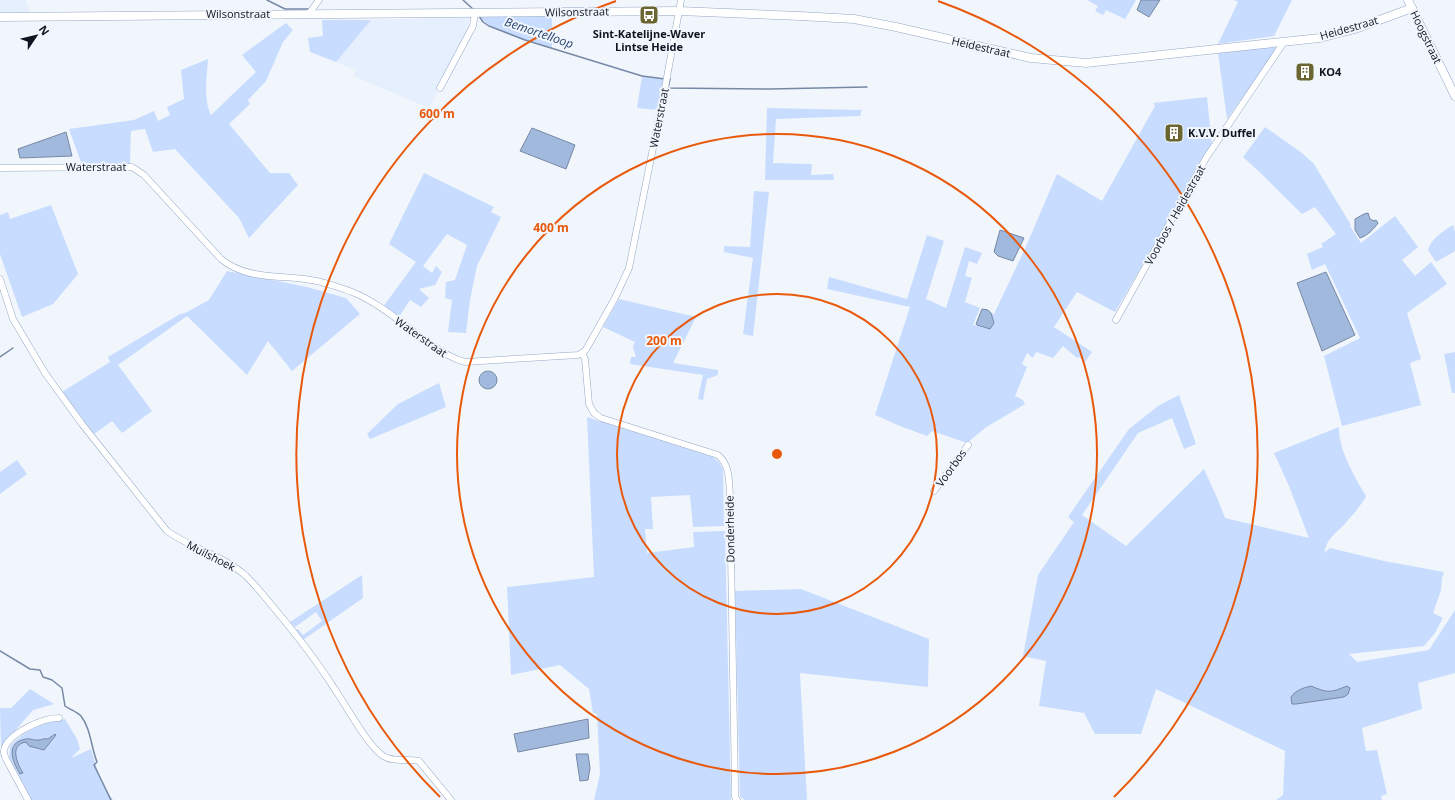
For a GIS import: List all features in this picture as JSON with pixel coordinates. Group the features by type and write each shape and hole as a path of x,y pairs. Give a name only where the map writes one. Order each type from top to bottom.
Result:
{"street":[{"path":"308,15 319,0"},
{"name":"Waterstraat","path":"0,168 132,167 144,175 199,237 228,265 235,269 253,273 323,282 352,292 375,304 448,356 457,360 465,362 572,356 582,353 588,346 615,298 629,268 681,0"},
{"name":"Hoogstraat","path":"1408,0 1455,96"},
{"name":"Heidestraat","path":"679,11 854,19 896,27 1031,58 1086,63 1320,38 1355,28 1412,8"},
{"name":"Wilsonstraat","path":"0,17 190,14 308,15 679,11"},
{"path":"440,88 473,26 475,13"},
{"name":"Voorbos / Heidestraat","path":"1116,320 1206,158 1284,42"},
{"name":"Muilshoek","path":"0,279 13,319 45,373 82,424 167,532 182,541 220,558 234,566 247,577 294,631 375,749 389,759 399,761 412,759 419,761 451,800"},
{"name":"Donderheide","path":"582,353 585,359 589,404 594,413 601,418 718,455 725,463 728,474 730,496 735,797 737,800"},
{"name":"Voorbos","path":"934,491 968,445"},
{"path":"28,800 6,759 4,752 5,748 10,741 28,726 52,718 59,718"}],"shaded area":[{"path":"0,0 26,0 30,12 0,12"},
{"path":"1087,0 1136,0 1125,19 1106,10 1103,15 1095,11 1098,6"},
{"path":"1141,0 1160,0 1149,17 1137,10"},
{"path":"1234,0 1292,0 1274,36 1218,44 1238,2"},
{"path":"479,16 552,16 552,49 502,32 485,22"},
{"path":"470,17 467,33 429,108 353,76 356,70 336,62 371,20"},
{"path":"322,20 371,20 336,62 310,52 308,38 323,36"},
{"path":"286,23 293,30 283,42 266,81 248,100 250,104 229,124 270,173 289,173 298,185 249,238 239,218 175,149 153,152 145,129 131,131 130,164 82,165 69,129 134,120 154,111 158,121 170,115 167,107 184,99 181,70 208,59 206,95 211,115 256,72 242,55"},
{"path":"1274,46 1276,51 1227,119 1218,53"},
{"path":"642,76 665,79 657,110 637,108"},
{"path":"1207,97 1212,146 1115,312 1077,292 1054,327 1092,352 1085,362 1079,357 1077,358 1063,346 1053,358 1036,352 1033,358 1027,353 1022,364 1027,367 1015,396 1023,400 1025,404 985,428 967,443 932,431 927,436 875,415 910,307 827,289 829,277 907,299 927,235 944,241 926,299 946,308 965,247 982,253 977,264 969,261 965,276 972,278 965,302 980,308 973,325 988,329 994,323 991,313 994,314 1024,251 1057,174 1102,201 1155,106 1153,103"},
{"path":"767,108 862,110 860,116 776,119 773,163 812,164 811,175 833,174 834,180 765,180"},
{"path":"1265,127 1302,153 1314,164 1361,243 1395,216 1418,247 1402,260 1415,276 1431,262 1447,284 1407,313 1421,359 1410,363 1421,405 1342,426 1324,356 1360,338 1325,264 1312,270 1307,254 1323,247 1321,244 1336,234 1315,207 1302,214 1243,157"},
{"path":"532,128 575,145 566,169 520,151"},
{"path":"66,132 72,156 20,158 18,149"},
{"path":"424,173 494,207 491,212 501,217 477,266 470,300 466,333 448,332 452,300 445,298 446,282 455,280 467,245 447,234 423,266 432,273 436,266 442,272 435,285 419,289 429,298 421,307 410,300 399,317 383,307 416,262 389,244"},
{"path":"754,191 769,192 753,336 743,334 753,258 724,252 724,246 750,247"},
{"path":"51,205 78,274 53,304 22,317 0,254 0,215 8,212 10,219"},
{"path":"1368,213 1370,219 1374,221 1376,220 1378,223 1370,232 1360,238 1355,230 1355,219"},
{"path":"1453,225 1455,232 1455,251 1436,262 1428,250 1432,242 1438,236"},
{"path":"1000,230 1024,238 1013,261 998,256 994,252"},
{"path":"227,271 307,287 346,298 360,314 292,371 268,341 247,375 187,316 118,365 152,411 122,433 112,421 94,434 62,392 110,362 108,357 180,314 185,313 209,300"},
{"path":"1326,272 1355,335 1322,351 1297,283"},
{"path":"619,299 696,317 673,363 718,370 718,375 707,379 703,400 698,399 703,375 630,364 631,357 636,357 633,347 635,342 603,327"},
{"path":"982,309 988,310 991,313 994,323 990,329 976,324"},
{"path":"1455,352 1455,393 1452,393 1444,354"},
{"path":"488,371 494,374 497,380 494,386 488,389 482,386 479,380 482,374"},
{"path":"439,383 446,407 370,439 367,434 398,404"},
{"path":"1179,395 1196,444 1184,449 1172,418 1138,433 1082,515 1126,546 1204,469 1225,518 1309,538 1289,486 1274,453 1339,427 1339,436 1344,453 1352,472 1366,496 1354,513 1328,542 1324,553 1330,548 1384,561 1444,572 1441,590 1433,613 1443,618 1435,633 1424,646 1349,654 1357,662 1429,650 1455,610 1455,673 1418,683 1422,709 1362,728 1366,751 1377,750 1387,794 1381,796 1382,800 1276,800 1283,795 1285,751 1156,689 1141,734 1095,734 1084,713 1039,706 1046,661 1023,656 1038,575 1074,522 1068,517 1129,429 1158,406"},
{"path":"587,417 713,457 719,462 723,469 724,526 693,527 690,495 651,497 653,529 645,529 647,553 694,547 693,532 725,531 731,800 594,800 600,774 597,714 593,713 589,689 560,665 511,675 507,587 594,577"},
{"path":"17,460 27,474 0,494 0,472"},
{"path":"362,575 363,598 303,640 296,630 298,629 303,635 322,621 316,612 295,627 290,622"},
{"path":"801,589 929,639 928,687 800,673 807,800 745,800 740,797 735,591"},
{"path":"1311,686 1329,691 1347,686 1350,688 1348,694 1344,697 1292,704 1291,697 1295,693"},
{"path":"30,689 54,704 33,710 1,747 0,708 11,708"},
{"path":"65,719 77,739 80,749 71,758 91,749 101,782 113,800 30,800 9,757 10,747 21,736 34,728 50,722"},
{"path":"588,719 589,738 518,752 514,734"},
{"path":"55,734 56,735 44,750 29,746 26,742 18,747 16,750 16,755 23,773 20,774 12,754 15,744 26,739 48,739"},
{"path":"576,754 588,754 590,768 588,780 580,781"}],"waterway":[{"name":"Bemortelloop","path":"267,0 285,9 310,9"},
{"name":"Bemortelloop","path":"463,0 474,10"},
{"name":"Bemortelloop","path":"479,16 483,22 489,26 525,40 642,76 665,79"},
{"name":"Bemortelloop","path":"670,79 668,88 770,89 867,87"},
{"path":"0,357 13,348"},
{"path":"0,651 30,669 40,670 43,677 52,680 62,688 65,706 81,716 87,727 97,762 94,765 111,800"}],"place":[{"name":"Sint-Katelijne-Waver Lintse Heide","path":"649,15"},
{"name":"KO4","path":"1305,72"},
{"name":"K.V.V. Duffel","path":"1174,133"}]}
